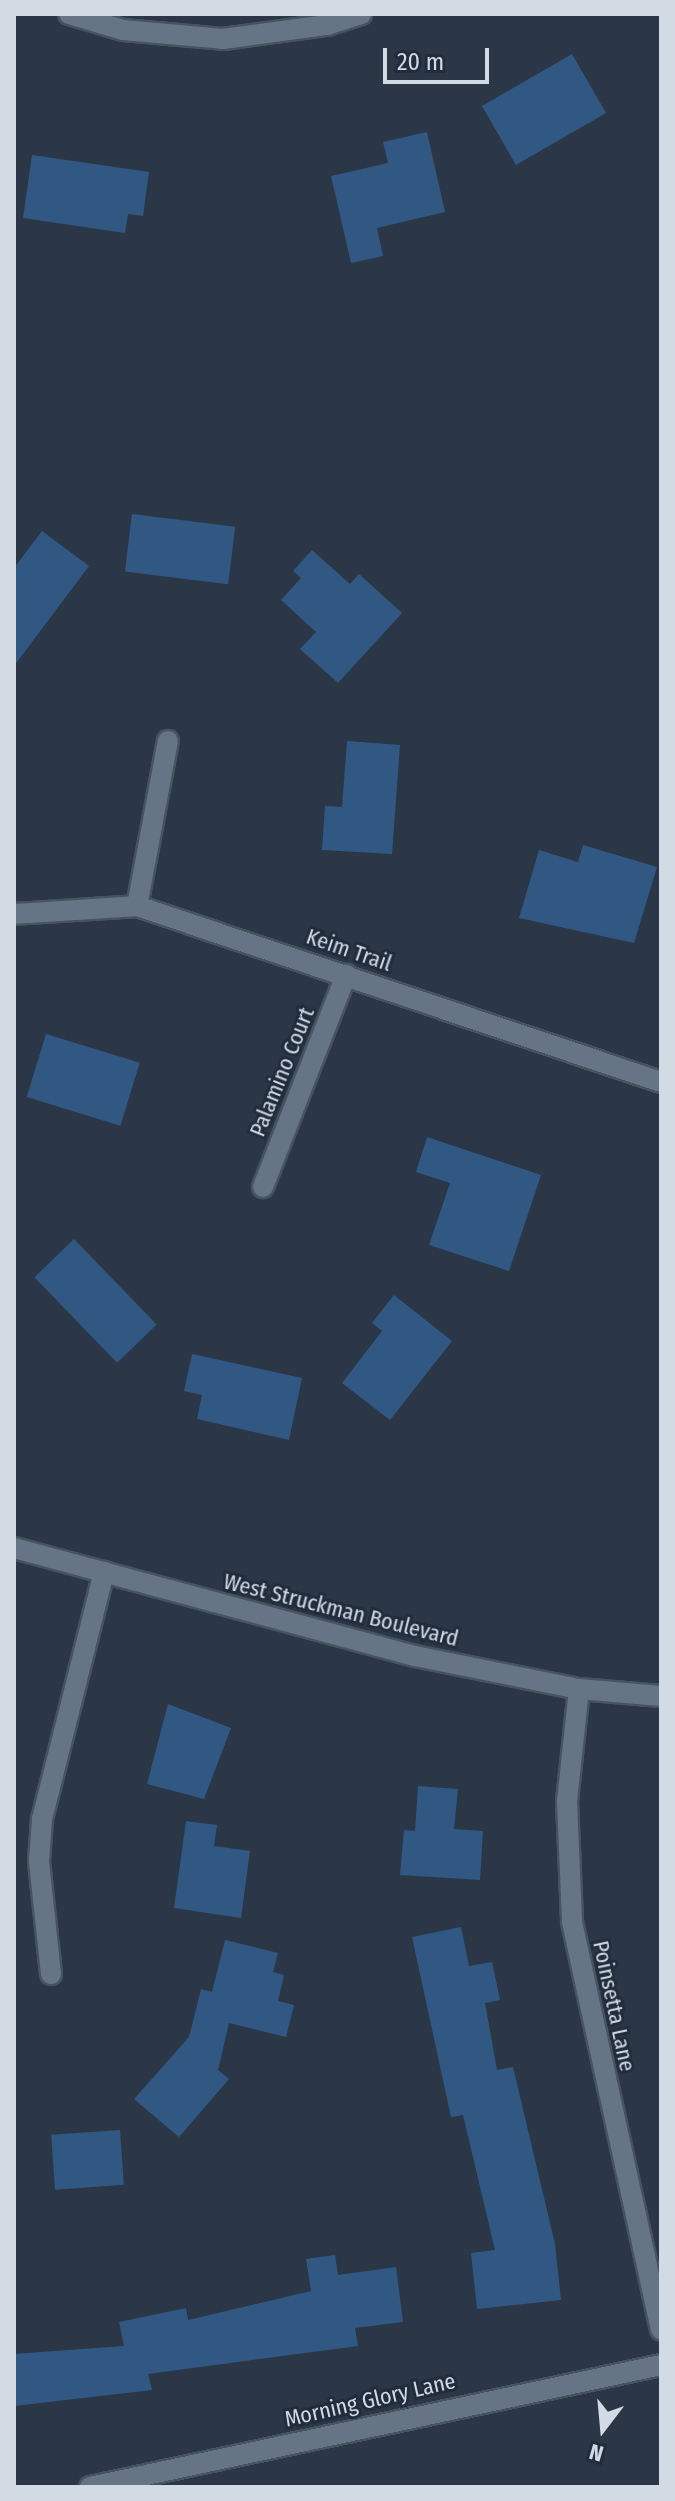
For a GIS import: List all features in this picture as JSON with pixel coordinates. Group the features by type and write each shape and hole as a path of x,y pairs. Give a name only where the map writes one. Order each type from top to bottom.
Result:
{"street":[{"path":"69,14 123,30 223,39 327,25 361,14"},
{"path":"137,906 168,741"},
{"name":"Keim Trail","path":"14,914 137,906 661,1082"},
{"name":"Palamino Court","path":"263,1187 346,975"},
{"name":"West Struckman Boulevard","path":"14,1548 415,1656 579,1689 661,1696"},
{"path":"51,1974 39,1861 42,1819 104,1572"},
{"name":"Poinsetta Lane","path":"579,1689 567,1801 572,1922 661,2329"},
{"name":"Morning Glory Lane","path":"90,2487 661,2365"}],"building":[{"path":"572,54 606,113 516,165 482,106"},
{"path":"427,132 445,212 377,228 383,256 351,263 331,176 388,163 383,142"},
{"path":"32,155 149,172 143,216 128,214 125,233 23,218"},
{"path":"132,514 235,527 228,584 125,572"},
{"path":"42,531 89,566 14,666 14,568"},
{"path":"312,550 350,584 359,574 402,613 338,683 300,649 316,632 281,600 301,578 293,571"},
{"path":"347,741 400,745 392,854 322,850 325,806 342,807"},
{"path":"583,845 657,867 634,943 519,918 539,850 578,862"},
{"path":"46,1034 140,1063 120,1126 27,1097"},
{"path":"427,1137 541,1175 509,1271 429,1245 450,1183 416,1172"},
{"path":"74,1239 157,1325 117,1363 34,1277"},
{"path":"394,1295 452,1341 390,1420 342,1383 382,1331 372,1323"},
{"path":"192,1354 302,1378 289,1440 197,1419 202,1395 184,1391"},
{"path":"168,1704 231,1728 204,1799 147,1784"},
{"path":"418,1786 458,1789 454,1829 483,1831 480,1880 400,1875 404,1830 415,1831"},
{"path":"186,1821 217,1825 214,1846 250,1851 241,1918 174,1908"},
{"path":"461,1927 469,1966 492,1962 500,2000 485,2003 497,2070 513,2067 555,2244 561,2300 477,2309 471,2253 495,2250 463,2115 451,2117 412,1937"},
{"path":"225,1940 278,1953 273,1972 284,1975 278,2001 294,2005 286,2037 229,2023 218,2070 229,2079 179,2137 134,2099 189,2037 201,1989 212,1992"},
{"path":"120,2130 124,2185 55,2190 51,2135"},
{"path":"335,2255 338,2275 396,2267 403,2322 355,2328 358,2346 148,2374 152,2390 14,2406 14,2354 124,2346 119,2322 186,2308 188,2320 311,2291 306,2259"}]}
